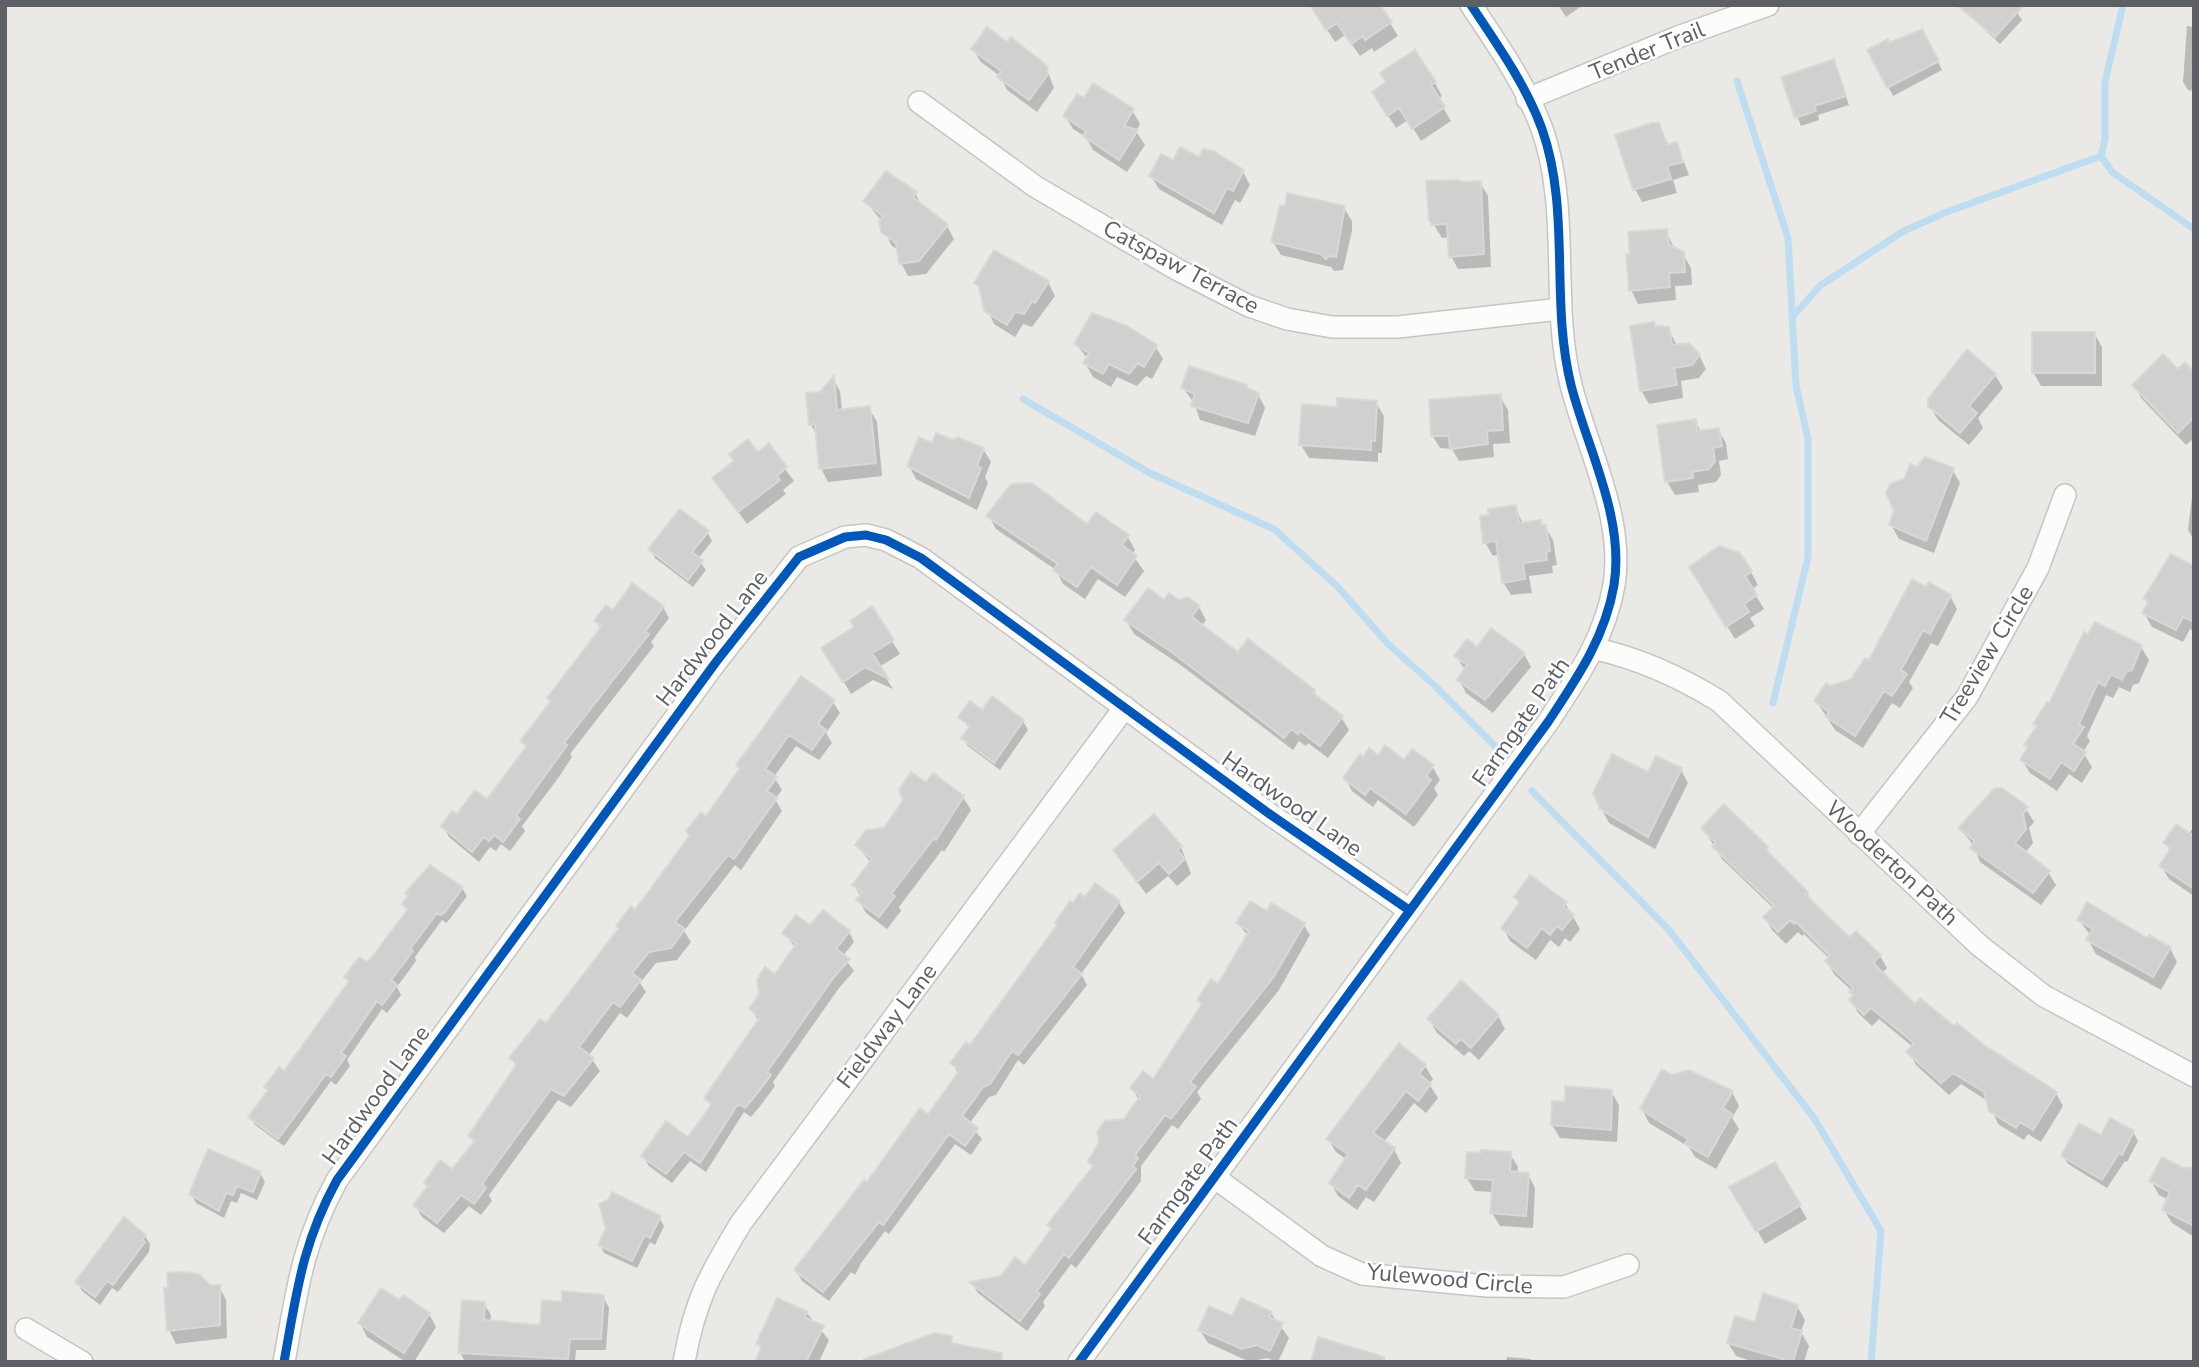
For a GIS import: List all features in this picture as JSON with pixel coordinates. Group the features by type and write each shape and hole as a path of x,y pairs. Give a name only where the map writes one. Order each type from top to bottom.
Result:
{"street":[{"name":"Farmgate Path","path":"1079,1362 1548,722 1596,649 1614,586 1616,561 1600,479 1571,383 1560,309 1557,194 1542,129 1506,57 1471,5"},
{"name":"Tender Trail","path":"1527,99 1678,37 1768,5"},
{"name":"Catspaw Terrace","path":"919,102 1036,187 1178,270 1249,306 1287,319 1332,327 1398,327 1560,309"},
{"name":"Treeview Circle","path":"1860,834 1966,697 2038,568 2065,495"},
{"name":"Hardwood Lane","path":"284,1362 303,1256 317,1217 337,1180 716,662 799,558 845,537 866,536 886,540 921,558 1271,815 1409,910"},
{"name":"Wooderton Path","path":"1596,649 1627,656 1671,674 1719,701 1980,946 2044,996 2192,1068"},
{"name":"Fieldway Lane","path":"684,1362 691,1322 704,1284 741,1223 1125,707"},
{"name":"Yulewood Circle","path":"1214,1177 1322,1256 1362,1274 1487,1286 1564,1287 1628,1265"},
{"path":"26,1329 82,1362"}],"building":[{"path":"1310,5 1380,5 1392,22 1365,40 1363,36 1351,44 1337,23 1326,30"},
{"path":"1957,5 2024,5 1995,37"},
{"path":"987,27 1007,42 1011,37 1047,66 1048,74 1029,100 997,77 1001,71 971,49"},
{"path":"1922,29 1939,61 1887,88 1867,50 1888,39 1889,43"},
{"path":"1415,50 1436,82 1431,85 1445,107 1412,129 1399,108 1387,116 1372,92 1386,82 1380,73"},
{"path":"1834,59 1846,96 1814,106 1816,111 1795,118 1781,77"},
{"path":"1093,83 1134,109 1124,126 1138,130 1119,160 1083,136 1086,131 1063,116 1077,94 1084,98"},
{"path":"1659,123 1667,145 1677,142 1683,162 1667,166 1671,179 1633,190 1615,135"},
{"path":"1180,147 1199,157 1203,149 1213,151 1244,170 1233,191 1227,188 1214,213 1149,176 1161,154 1173,160"},
{"path":"886,171 917,192 913,197 948,225 919,261 899,264 896,243 881,232 879,221 883,216 863,201"},
{"path":"1426,181 1481,181 1484,254 1449,257 1447,224 1432,225 1429,220"},
{"path":"1287,193 1345,206 1336,257 1329,256 1326,259 1321,254 1271,242 1280,205 1285,206"},
{"path":"1667,229 1669,245 1684,252 1685,272 1669,273 1670,287 1629,291 1626,254 1630,254 1628,232"},
{"path":"994,250 1049,281 1035,303 1032,301 1024,314 1015,312 1007,325 984,311 979,286 974,283"},
{"path":"1092,313 1127,326 1157,345 1144,367 1138,363 1129,374 1109,364 1103,374 1083,363 1089,353 1074,344"},
{"path":"1654,322 1655,326 1669,327 1672,345 1689,343 1700,354 1692,365 1674,368 1677,385 1640,391 1630,326"},
{"path":"2032,332 2095,332 2095,373 2032,373"},
{"path":"1967,349 1996,374 1969,406 1977,413 1960,433 1928,406 1928,399"},
{"path":"2163,354 2178,369 2185,362 2194,372 2194,417 2178,433 2132,385"},
{"path":"1189,366 1247,385 1246,388 1259,393 1248,423 1191,406 1195,394 1181,388"},
{"path":"834,376 837,410 870,406 876,463 819,469 815,424 809,425 806,393 820,392"},
{"path":"1501,394 1503,430 1487,431 1488,444 1450,449 1449,436 1431,436 1429,400"},
{"path":"1337,398 1377,401 1375,441 1371,440 1371,450 1299,445 1302,404 1337,407"},
{"path":"1696,419 1697,431 1719,428 1722,446 1713,448 1715,461 1709,469 1692,472 1693,478 1665,482 1657,425"},
{"path":"936,433 953,440 958,437 984,448 977,466 981,468 969,498 907,466 919,437 932,443"},
{"path":"748,439 758,452 769,443 787,467 777,476 780,480 738,512 712,478 734,461 729,454"},
{"path":"1925,457 1954,468 1926,541 1889,525 1894,511 1886,493 1890,484 1904,479 1910,464 1917,467"},
{"path":"1032,483 1087,524 1096,512 1129,535 1122,545 1137,556 1117,585 1091,567 1077,587 1053,570 1058,564 986,516 1011,484"},
{"path":"1516,505 1519,523 1541,520 1541,525 1546,525 1550,551 1546,552 1547,560 1523,563 1525,579 1502,583 1496,541 1483,543 1480,516 1489,515 1488,509"},
{"path":"680,509 709,531 692,552 703,560 688,580 648,549"},
{"path":"1719,546 1740,553 1752,571 1745,576 1757,595 1744,604 1749,612 1726,627 1689,567"},
{"path":"2171,554 2194,566 2194,622 2183,617 2176,630 2142,613 2149,601 2143,599"},
{"path":"1912,579 1926,587 1929,582 1951,595 1930,634 1923,630 1901,670 1907,674 1892,696 1884,691 1855,736 1826,717 1829,712 1814,701 1826,683 1831,686 1851,679 1865,658 1869,660"},
{"path":"632,583 664,606 645,632 649,634 564,743 567,745 516,816 520,819 503,842 494,835 489,841 484,837 472,852 441,826 452,811 457,814 475,790 487,799 527,746 520,741 551,701 547,698 602,626 594,621 606,605 613,610"},
{"path":"1148,588 1164,600 1169,593 1179,600 1188,597 1200,606 1192,616 1238,652 1248,639 1315,690 1313,693 1343,716 1320,746 1300,731 1298,734 1291,729 1284,738 1173,653 1124,620"},
{"path":"872,606 894,640 872,653 889,679 865,667 843,682 821,648 854,627 850,621"},
{"path":"2095,622 2142,645 2132,670 2126,672 2122,680 2111,674 2105,686 2098,682 2079,724 2084,727 2073,744 2086,752 2074,771 2061,762 2050,779 2020,760 2028,747 2024,745 2037,726 2033,724 2047,702 2049,704 2084,632 2088,634"},
{"path":"1491,628 1525,653 1485,700 1457,680 1467,665 1454,656 1467,639 1477,647"},
{"path":"801,676 835,700 818,724 826,730 812,750 789,735 765,769 777,777 767,791 777,798 734,859 728,855 675,922 685,929 671,948 649,952 632,973 641,980 620,1007 613,1002 579,1047 594,1058 564,1096 551,1089 482,1184 486,1188 474,1204 461,1195 437,1223 413,1205 428,1186 424,1183 440,1160 452,1169 475,1141 468,1136 517,1064 509,1058 540,1019 546,1023 619,928 616,926 631,906 635,910 690,835 686,831 701,812 706,816 740,768 736,765"},
{"path":"992,696 1024,720 994,763 961,738 970,726 958,717 970,701 982,710"},
{"path":"1385,745 1404,760 1412,749 1434,765 1426,776 1431,780 1406,814 1370,788 1365,795 1343,778 1360,754 1363,757 1369,748 1378,755"},
{"path":"1612,754 1648,772 1656,756 1682,768 1648,837 1600,809 1593,793"},
{"path":"911,772 926,782 933,773 964,796 936,840 934,838 891,894 895,896 879,917 856,900 862,892 852,885 872,859 855,845 866,830 884,828 903,800 899,790"},
{"path":"1995,788 2002,788 2028,807 2023,814 2026,829 2015,843 2050,871 2033,893 1970,848 1975,841 1958,828"},
{"path":"1724,804 1768,847 1766,850 1808,892 1805,894 1849,937 1856,931 1881,955 1873,963 1915,1004 1920,998 1954,1026 1957,1023 1984,1045 2057,1092 2033,1130 2020,1122 2016,1128 1989,1111 1984,1092 1953,1073 1941,1083 1906,1052 1914,1043 1871,1008 1864,1015 1849,1000 1853,995 1849,992 1853,988 1825,961 1830,956 1796,922 1794,924 1790,920 1778,932 1763,917 1774,906 1712,846 1716,843 1701,828"},
{"path":"1154,814 1182,846 1177,850 1185,859 1169,874 1159,863 1137,882 1113,850"},
{"path":"2176,824 2194,836 2194,889 2159,866 2171,848 2163,843"},
{"path":"430,865 463,887 445,912 441,915 437,913 410,949 413,951 391,980 397,985 382,1005 377,1001 341,1053 346,1056 331,1077 326,1074 278,1139 248,1117 268,1090 264,1087 279,1067 284,1071 349,981 344,977 359,957 367,962 408,909 402,904 408,896 405,893"},
{"path":"1530,875 1567,902 1563,906 1574,915 1562,930 1557,926 1550,935 1542,928 1527,948 1501,928 1520,902 1514,897"},
{"path":"1095,883 1120,901 1073,967 1082,974 1018,1055 1012,1051 990,1084 983,1087 962,1116 978,1128 965,1146 949,1134 883,1225 879,1222 823,1292 794,1270 864,1180 867,1182 920,1108 928,1114 960,1070 950,1063 966,1042 970,1045 1057,925 1055,923 1070,901 1073,903 1080,893 1085,897"},
{"path":"1250,901 1267,911 1271,903 1305,923 1273,978 1190,1082 1196,1087 1171,1119 1165,1115 1135,1155 1138,1158 1133,1166 1136,1169 1069,1258 1064,1254 1037,1291 1040,1294 1020,1321 969,1282 1001,1276 1015,1257 1025,1265 1052,1228 1047,1225 1093,1166 1088,1161 1099,1142 1097,1132 1105,1121 1124,1119 1140,1096 1130,1088 1143,1071 1153,1079 1202,1004 1197,1000 1211,979 1218,984 1249,931 1236,923"},
{"path":"2087,902 2147,938 2149,935 2171,947 2153,977 2086,940 2093,929 2077,920"},
{"path":"823,910 850,931 836,949 850,959 834,977 767,1072 771,1075 745,1108 738,1104 700,1163 684,1152 666,1174 641,1156 666,1121 688,1137 712,1104 704,1098 760,1017 749,1009 759,994 757,980 765,967 775,974 796,944 782,933 796,915 810,925"},
{"path":"1461,980 1499,1015 1471,1048 1461,1039 1456,1044 1427,1019"},
{"path":"1399,1043 1426,1065 1419,1074 1431,1084 1418,1101 1406,1091 1373,1133 1395,1148 1366,1190 1358,1185 1349,1198 1329,1183 1348,1154 1326,1139"},
{"path":"1662,1069 1672,1075 1689,1070 1733,1091 1723,1108 1732,1114 1708,1157 1685,1144 1688,1139 1640,1109"},
{"path":"1565,1086 1612,1090 1611,1130 1551,1125 1552,1101 1565,1102"},
{"path":"2110,1118 2134,1131 2122,1155 2119,1153 2102,1180 2061,1156 2079,1123 2101,1135"},
{"path":"208,1149 261,1172 253,1192 237,1186 233,1195 226,1193 219,1211 189,1194"},
{"path":"1481,1150 1511,1152 1510,1171 1529,1173 1526,1216 1490,1213 1493,1180 1465,1178 1467,1152 1481,1153"},
{"path":"2162,1157 2183,1168 2194,1167 2194,1226 2162,1210 2170,1192 2149,1181"},
{"path":"1775,1162 1801,1205 1756,1232 1729,1187"},
{"path":"612,1192 661,1216 650,1238 645,1235 632,1261 598,1245 606,1228 599,1204 608,1200"},
{"path":"124,1217 146,1235 142,1240 145,1242 113,1285 107,1281 95,1297 75,1282"},
{"path":"167,1273 199,1274 210,1285 220,1285 220,1325 167,1331 164,1288 168,1288"},
{"path":"381,1288 399,1300 403,1295 430,1313 404,1353 358,1323"},
{"path":"562,1291 604,1295 601,1339 570,1339 568,1359 458,1353 462,1300 485,1302 484,1320 540,1325 542,1300 562,1302"},
{"path":"1763,1293 1798,1305 1791,1328 1802,1331 1793,1362 1727,1343 1735,1316 1755,1322"},
{"path":"777,1298 808,1312 804,1317 824,1326 806,1362 755,1362 762,1346 756,1344"},
{"path":"1241,1298 1272,1312 1269,1317 1283,1323 1270,1351 1257,1345 1242,1349 1198,1330 1209,1306 1232,1316"},
{"path":"935,1333 952,1336 951,1343 1002,1353 1001,1362 865,1362 864,1359"},
{"path":"1318,1337 1384,1357 1384,1362 1311,1362"}],"waterway":[{"path":"2123,5 2105,82 2105,139 2101,156 2112,172 2194,229"},
{"path":"1737,81 1788,238 1796,386 1808,439 1808,557 1773,703"},
{"path":"1792,317 1821,285 1902,232 1944,213 2101,156"},
{"path":"1023,399 1150,473 1274,529 1338,587 1388,644 1434,685 1505,756"},
{"path":"1532,791 1669,930 1814,1118 1881,1231 1871,1362"}],"cycle path":[{"path":"1079,1362 1548,722 1597,640 1610,604 1616,560 1614,534 1603,484 1571,385 1565,353 1556,192 1551,160 1542,129 1528,97 1471,5"},
{"path":"284,1362 308,1247 337,1180 716,662 799,557 845,537 866,535 886,540 921,558 1271,815 1409,910"}]}
